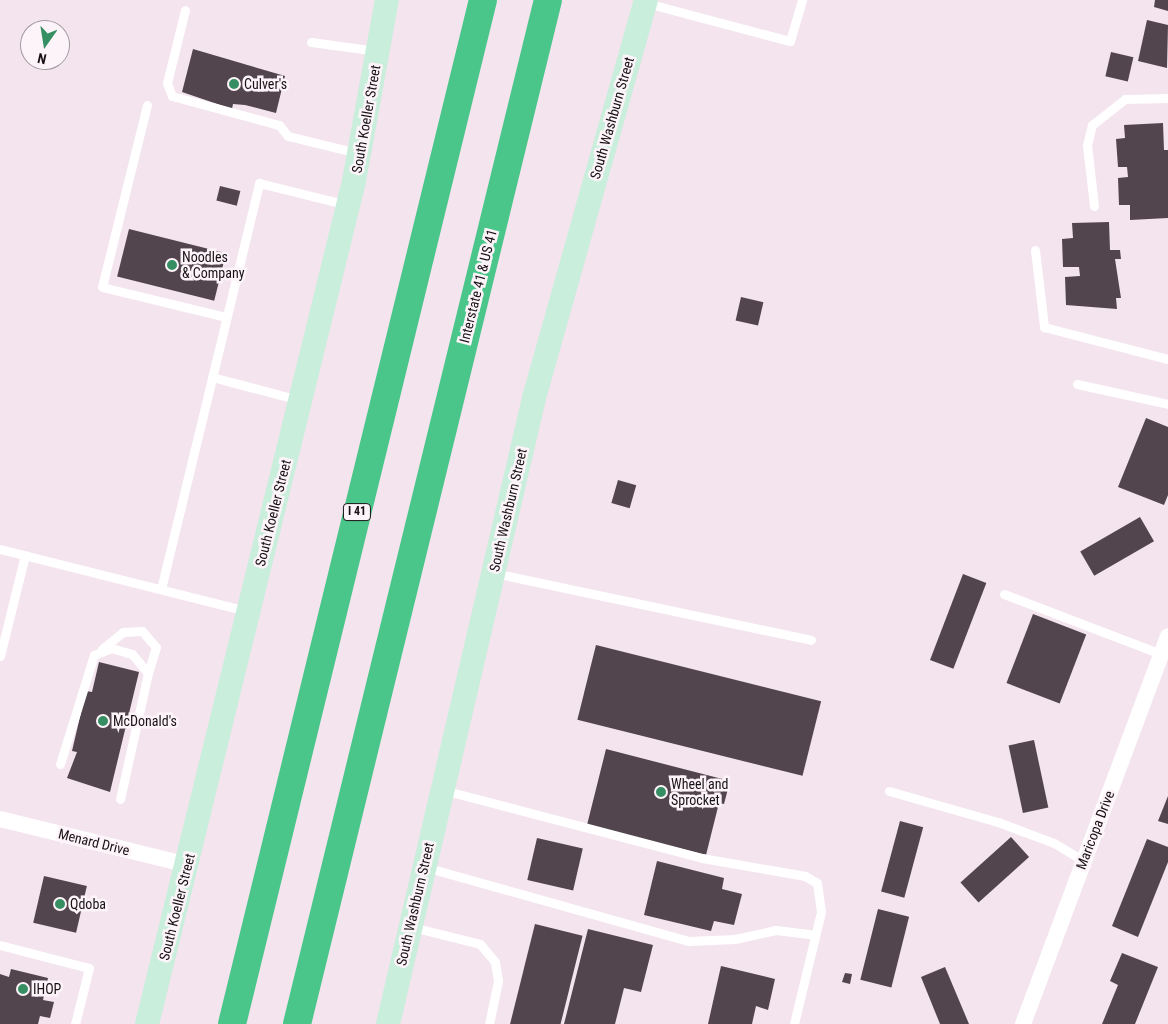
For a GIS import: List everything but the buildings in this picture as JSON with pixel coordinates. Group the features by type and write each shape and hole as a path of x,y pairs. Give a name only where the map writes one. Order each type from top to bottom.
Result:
{"highway":[{"name":"I 41","path":"232,1024 483,0"},
{"name":"Interstate 41 & US 41","path":"297,1024 548,0"}],"street":[{"name":"South Koeller Street","path":"147,1024 188,865 348,205 360,153 387,0"},
{"name":"South Washburn Street","path":"388,1024 534,398 646,2"},
{"name":"Maricopa Drive","path":"1023,1024 1168,636"},
{"name":"Menard Drive","path":"0,819 188,865"}],"lane":[{"path":"646,2 790,41 802,0"},
{"path":"185,10 167,83 172,96 279,125 288,136 360,153"},
{"path":"311,42 378,51"},
{"path":"1094,206 1087,145 1092,125 1125,100 1168,98"},
{"path":"147,105 102,287 226,317"},
{"path":"161,589 259,183 348,205"},
{"path":"1035,250 1044,327 1168,359"},
{"path":"212,377 300,400"},
{"path":"1078,384 1168,404"},
{"path":"0,549 249,612"},
{"path":"0,656 25,555"},
{"path":"493,573 812,640"},
{"path":"1004,594 1161,654"},
{"path":"60,764 90,665 102,649 123,632 142,631 156,647 148,674 120,799"},
{"path":"102,649 132,654 148,674"},
{"path":"442,790 693,855 805,876 818,883 822,896 794,1024"},
{"path":"889,790 998,822 1054,843 1084,861"},
{"path":"424,867 689,941 735,940 776,930 815,935"},
{"path":"410,927 480,944 495,962 498,981 489,1024"},
{"path":"0,945 89,968 75,1024"}],"place":[{"name":"Culver's","path":"234,84"},
{"name":"Noodles & Company","path":"172,265"},
{"name":"McDonald's","path":"103,721"},
{"name":"Wheel and Sprocket","path":"661,792"},
{"name":"Qdoba","path":"60,904"},
{"name":"IHOP","path":"23,989"}]}
